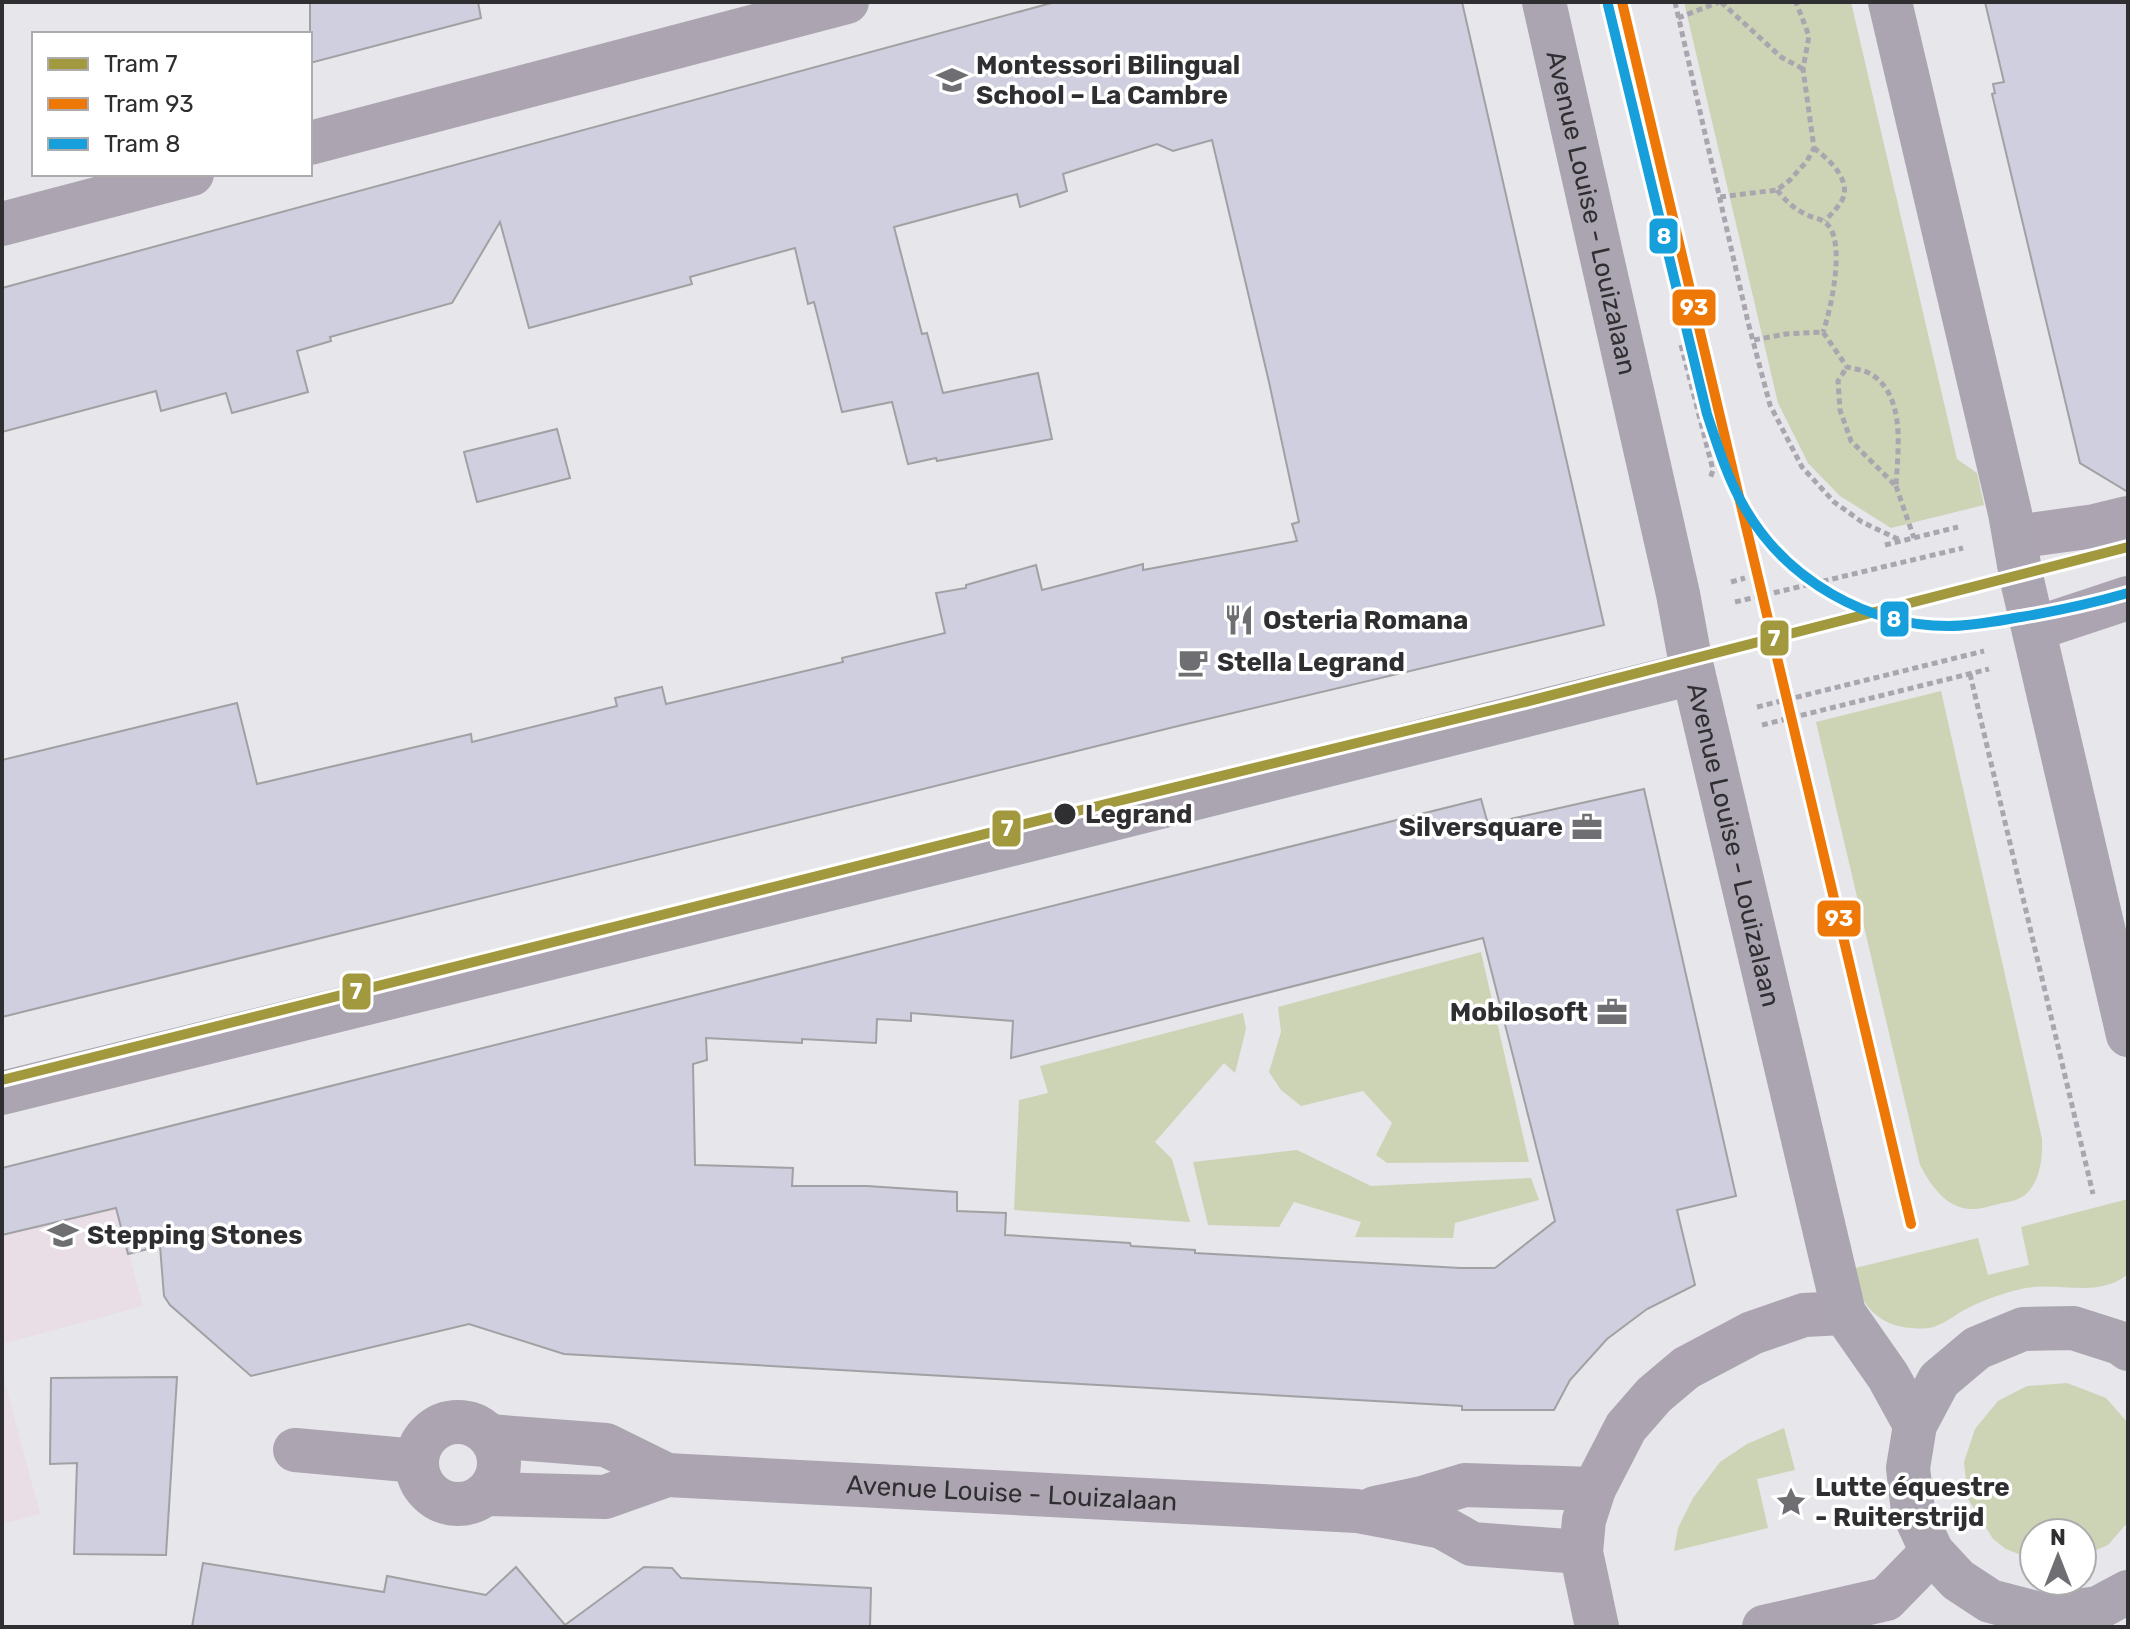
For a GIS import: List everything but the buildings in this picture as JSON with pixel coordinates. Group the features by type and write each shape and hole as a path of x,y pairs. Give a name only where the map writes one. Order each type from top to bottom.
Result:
{"main road":[{"name":"Avenue Louise - Louizalaan","path":"1544,2 1678,594 1693,673 1844,1313 1888,1376 1915,1425"},
{"path":"1890,2 2128,1035"},
{"path":"2,1093 1084,827 1693,673"},
{"path":"2128,1349 2120,1343 2073,1328 2023,1329 1977,1348 1939,1380 1915,1425 1908,1468 1913,1511 1932,1552 1958,1580 1990,1601 2043,1621 2098,1608 2128,1592"}],"street":[{"path":"312,142 847,2"},
{"path":"2,224 184,176"},
{"path":"2015,537 2095,526 2128,518"},
{"path":"2034,629 2128,598"},
{"path":"1597,1627 1581,1552 1584,1520 1594,1489 1626,1427 1654,1395 1686,1368 1752,1333 1804,1315 1844,1313"},
{"name":"Avenue Louise - Louizalaan","path":"667,1475 606,1445 489,1436 476,1426 460,1422 444,1424 430,1432 421,1445 417,1461 419,1477 427,1491 440,1500 456,1504 472,1502 486,1494 605,1497 667,1475 1357,1511 1442,1527 1472,1544 1581,1552"},
{"path":"486,1494 495,1481 500,1465 497,1449 489,1436"},
{"path":"295,1450 417,1461"},
{"name":"Avenue Louise - Louizalaan","path":"1357,1511 1422,1498 1465,1485 1594,1489"},
{"path":"1764,1627 1886,1599 1932,1552"}],"path":[{"path":"1675,2 1770,405 1802,467 1834,502 1862,522 1902,541"},
{"path":"1678,18 1720,2 1781,57 1803,69"},
{"path":"1720,197 1777,190 1807,161 1814,148 1803,69 1809,36 1796,2"},
{"path":"1814,148 1829,160 1844,183 1844,197 1825,221"},
{"path":"1777,190 1787,203 1806,215 1825,221 1834,232 1836,269 1831,307 1823,332"},
{"path":"1754,340 1823,332"},
{"path":"1823,332 1847,367 1869,373 1888,389 1897,417 1896,486 1914,538"},
{"path":"1847,367 1838,381 1840,410 1851,441 1896,486"},
{"path":"1885,545 1958,527"},
{"path":"1732,603 2015,537"},
{"path":"1693,673 1719,716 2017,643 2034,629"},
{"path":"1760,725 1993,668"},
{"path":"1970,674 2093,1194"}],"shaded area":[{"name":"Stepping Stones","path":"2,1168 116,1208 143,1306 2,1344"},
{"path":"2,1372 40,1514 2,1524"}],"green space":[{"path":"1684,2 1851,2 1957,459 1977,473 1984,505 1891,528 1840,496 1808,463 1778,403"},
{"path":"1941,691 2042,1139 2042,1156 2031,1189 2016,1200 1978,1209 1965,1209 1942,1196 1920,1165 1816,722"},
{"path":"1481,952 1529,1162 1387,1163 1376,1155 1392,1123 1363,1091 1301,1106 1281,1090 1269,1072 1281,1032 1278,1007"},
{"path":"1243,1013 1246,1029 1235,1073 1224,1063 1155,1142 1172,1159 1190,1222 1014,1210 1019,1100 1048,1093 1040,1066"},
{"path":"1297,1150 1371,1186 1531,1178 1539,1200 1455,1223 1453,1238 1355,1237 1361,1222 1294,1202 1279,1227 1208,1225 1193,1162"},
{"path":"2128,1199 2128,1274 2103,1286 2021,1289 1980,1302 1936,1326 1918,1329 1888,1323 1879,1317 1864,1302 1854,1281 1851,1269 1978,1238 1988,1275 2029,1265 2021,1227"},
{"path":"2067,1383 2106,1398 2128,1423 2128,1522 2108,1545 2098,1549 2098,1517 2018,1517 2018,1554 1993,1539 1968,1499 1964,1462 1975,1429 1998,1401 2027,1386"},
{"path":"1784,1428 1795,1470 1757,1479 1768,1528 1674,1551 1678,1528 1693,1498 1720,1462 1747,1444"}],"tram line":[{"name":"93","path":"1622,2 1911,1224"},
{"name":"8","path":"1608,5 1707,414 1724,463 1746,510 1783,558 1832,594 1859,608 1918,624 1948,626 1985,623 2128,593"},
{"name":"7","path":"2,1080 1521,703 2128,547"}],"place":[{"name":"Montessori Bilingual School – La Cambre","path":"952,80"},
{"name":"Osteria Romana","path":"1239,620"},
{"name":"Stella Legrand","path":"1193,662"},
{"name":"Legrand","path":"1065,814"},
{"name":"Silversquare","path":"1587,827"},
{"name":"Mobilosoft","path":"1612,1012"},
{"name":"Stepping Stones","path":"63,1235"},
{"name":"Lutte équestre - Ruiterstrijd","path":"1791,1502"}]}
